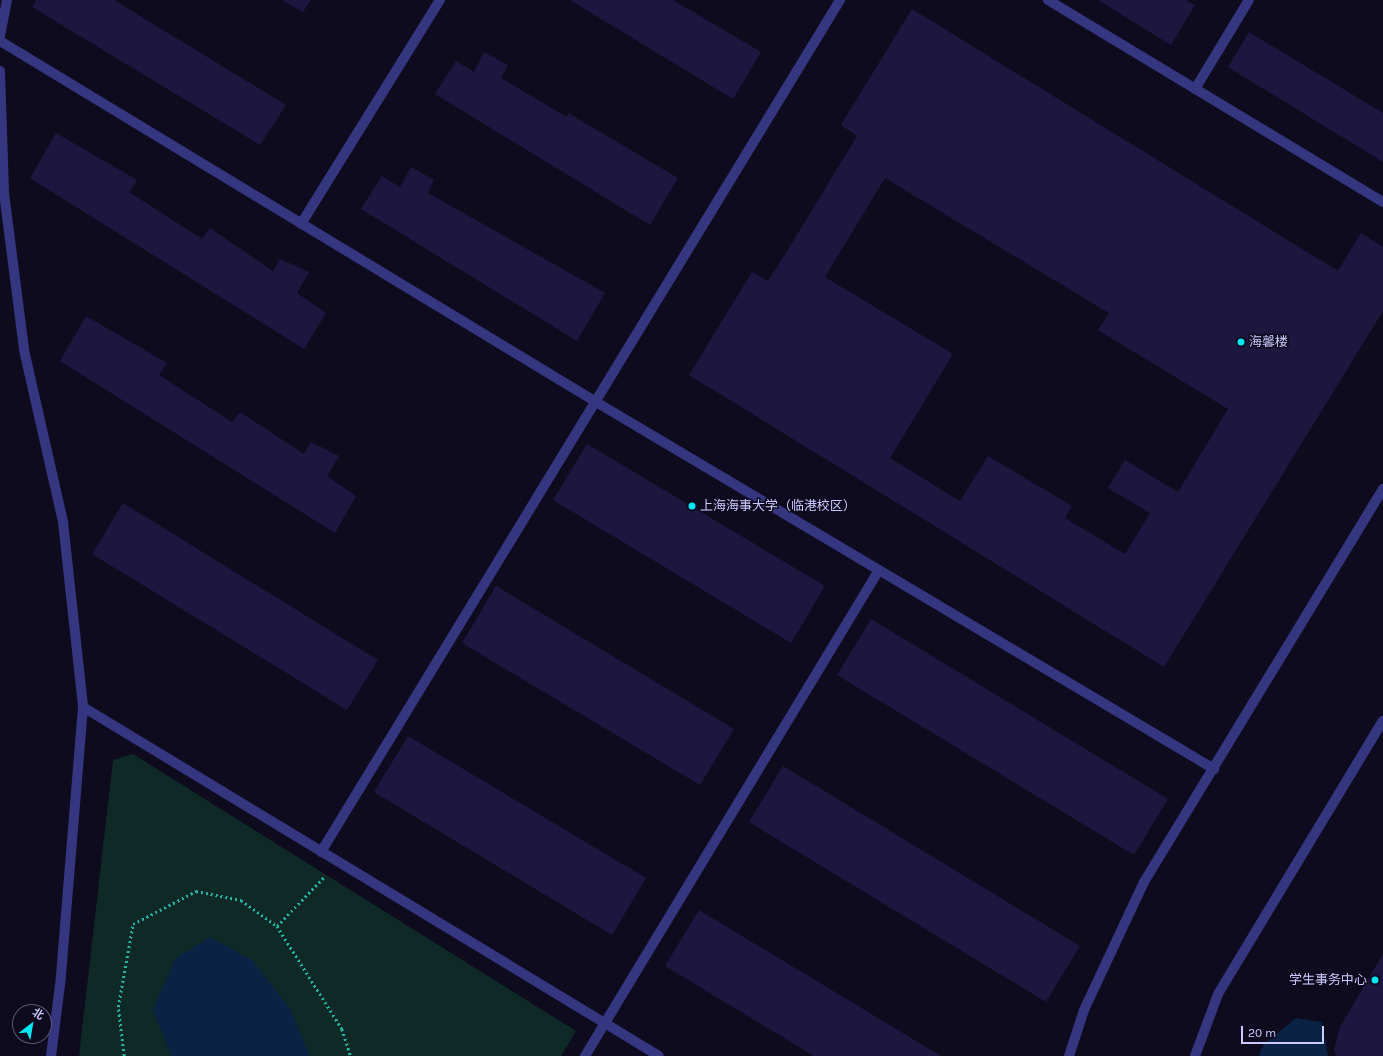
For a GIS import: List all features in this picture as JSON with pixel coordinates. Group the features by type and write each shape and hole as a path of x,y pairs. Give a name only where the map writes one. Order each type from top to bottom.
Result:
{"lane":[{"path":"0,36 7,0"},
{"path":"301,224 440,0"},
{"path":"321,852 840,0"},
{"path":"1048,0 1383,202"},
{"path":"1195,89 1249,0"},
{"path":"0,42 596,402 1214,769"},
{"path":"0,70 4,193 24,350 63,522 83,706 61,977 51,1056"},
{"path":"1069,1056 1084,1010 1144,882 1383,489"},
{"path":"585,1056 879,570"},
{"path":"83,706 659,1056"},
{"path":"1195,1056 1218,994 1383,721"}],"path":[{"path":"277,926 338,862"},
{"path":"124,1056 118,1007 133,924 196,891 241,900 277,926 342,1029 351,1056"}],"green space":[{"path":"133,754 576,1031 561,1056 79,1056 113,760"}],"water":[{"path":"210,937 253,961 290,1009 310,1056 171,1056 153,1010 175,959"},
{"path":"1296,1018 1322,1022 1328,1056 1259,1056 1263,1045"}],"building":[{"path":"36,0 114,0 286,105 260,145 32,7"},
{"path":"282,0 311,0 303,12"},
{"path":"570,0 673,0 761,52 733,99"},
{"path":"1098,0 1185,0 1195,5 1171,45"},
{"name":"海馨楼","path":"912,9 1338,271 1361,233 1383,247 1383,311 1164,667 689,375 752,272 768,281 786,253 857,136 841,125","holes":["885,178 1109,313 1098,330 1228,409 1178,492 1125,460 1108,488 1150,513 1125,554 1065,518 1072,506 988,456 960,501 890,458 953,354 825,277"]},
{"path":"1249,32 1383,113 1383,162 1228,67"},
{"path":"484,52 508,65 501,78 567,117 568,113 678,178 650,225 435,94 456,61 474,72"},
{"path":"56,133 137,180 129,192 202,239 210,228 273,271 280,259 309,272 297,293 326,313 304,349 30,178"},
{"path":"411,167 434,180 428,193 605,293 577,341 361,209 382,176 400,187"},
{"path":"86,316 167,363 159,375 232,422 240,412 304,454 311,442 339,456 327,476 356,496 335,533 60,361"},
{"path":"587,444 825,586 791,643 553,500"},
{"path":"123,503 378,660 347,710 92,554"},
{"path":"496,586 734,729 700,785 462,643"},
{"path":"871,619 1168,799 1134,855 837,675"},
{"path":"408,736 646,878 612,935 374,792"},
{"path":"783,766 1080,946 1046,1002 749,822"},
{"path":"699,910 941,1056 814,1056 665,966"},
{"name":"学生事务中心","path":"1383,954 1383,1056 1337,1056 1334,1050 1340,1027"}],"place":[{"name":"海馨楼","path":"1241,342"},
{"name":"上海海事大学（临港校区）","path":"692,506"},
{"name":"学生事务中心","path":"1375,980"}]}
